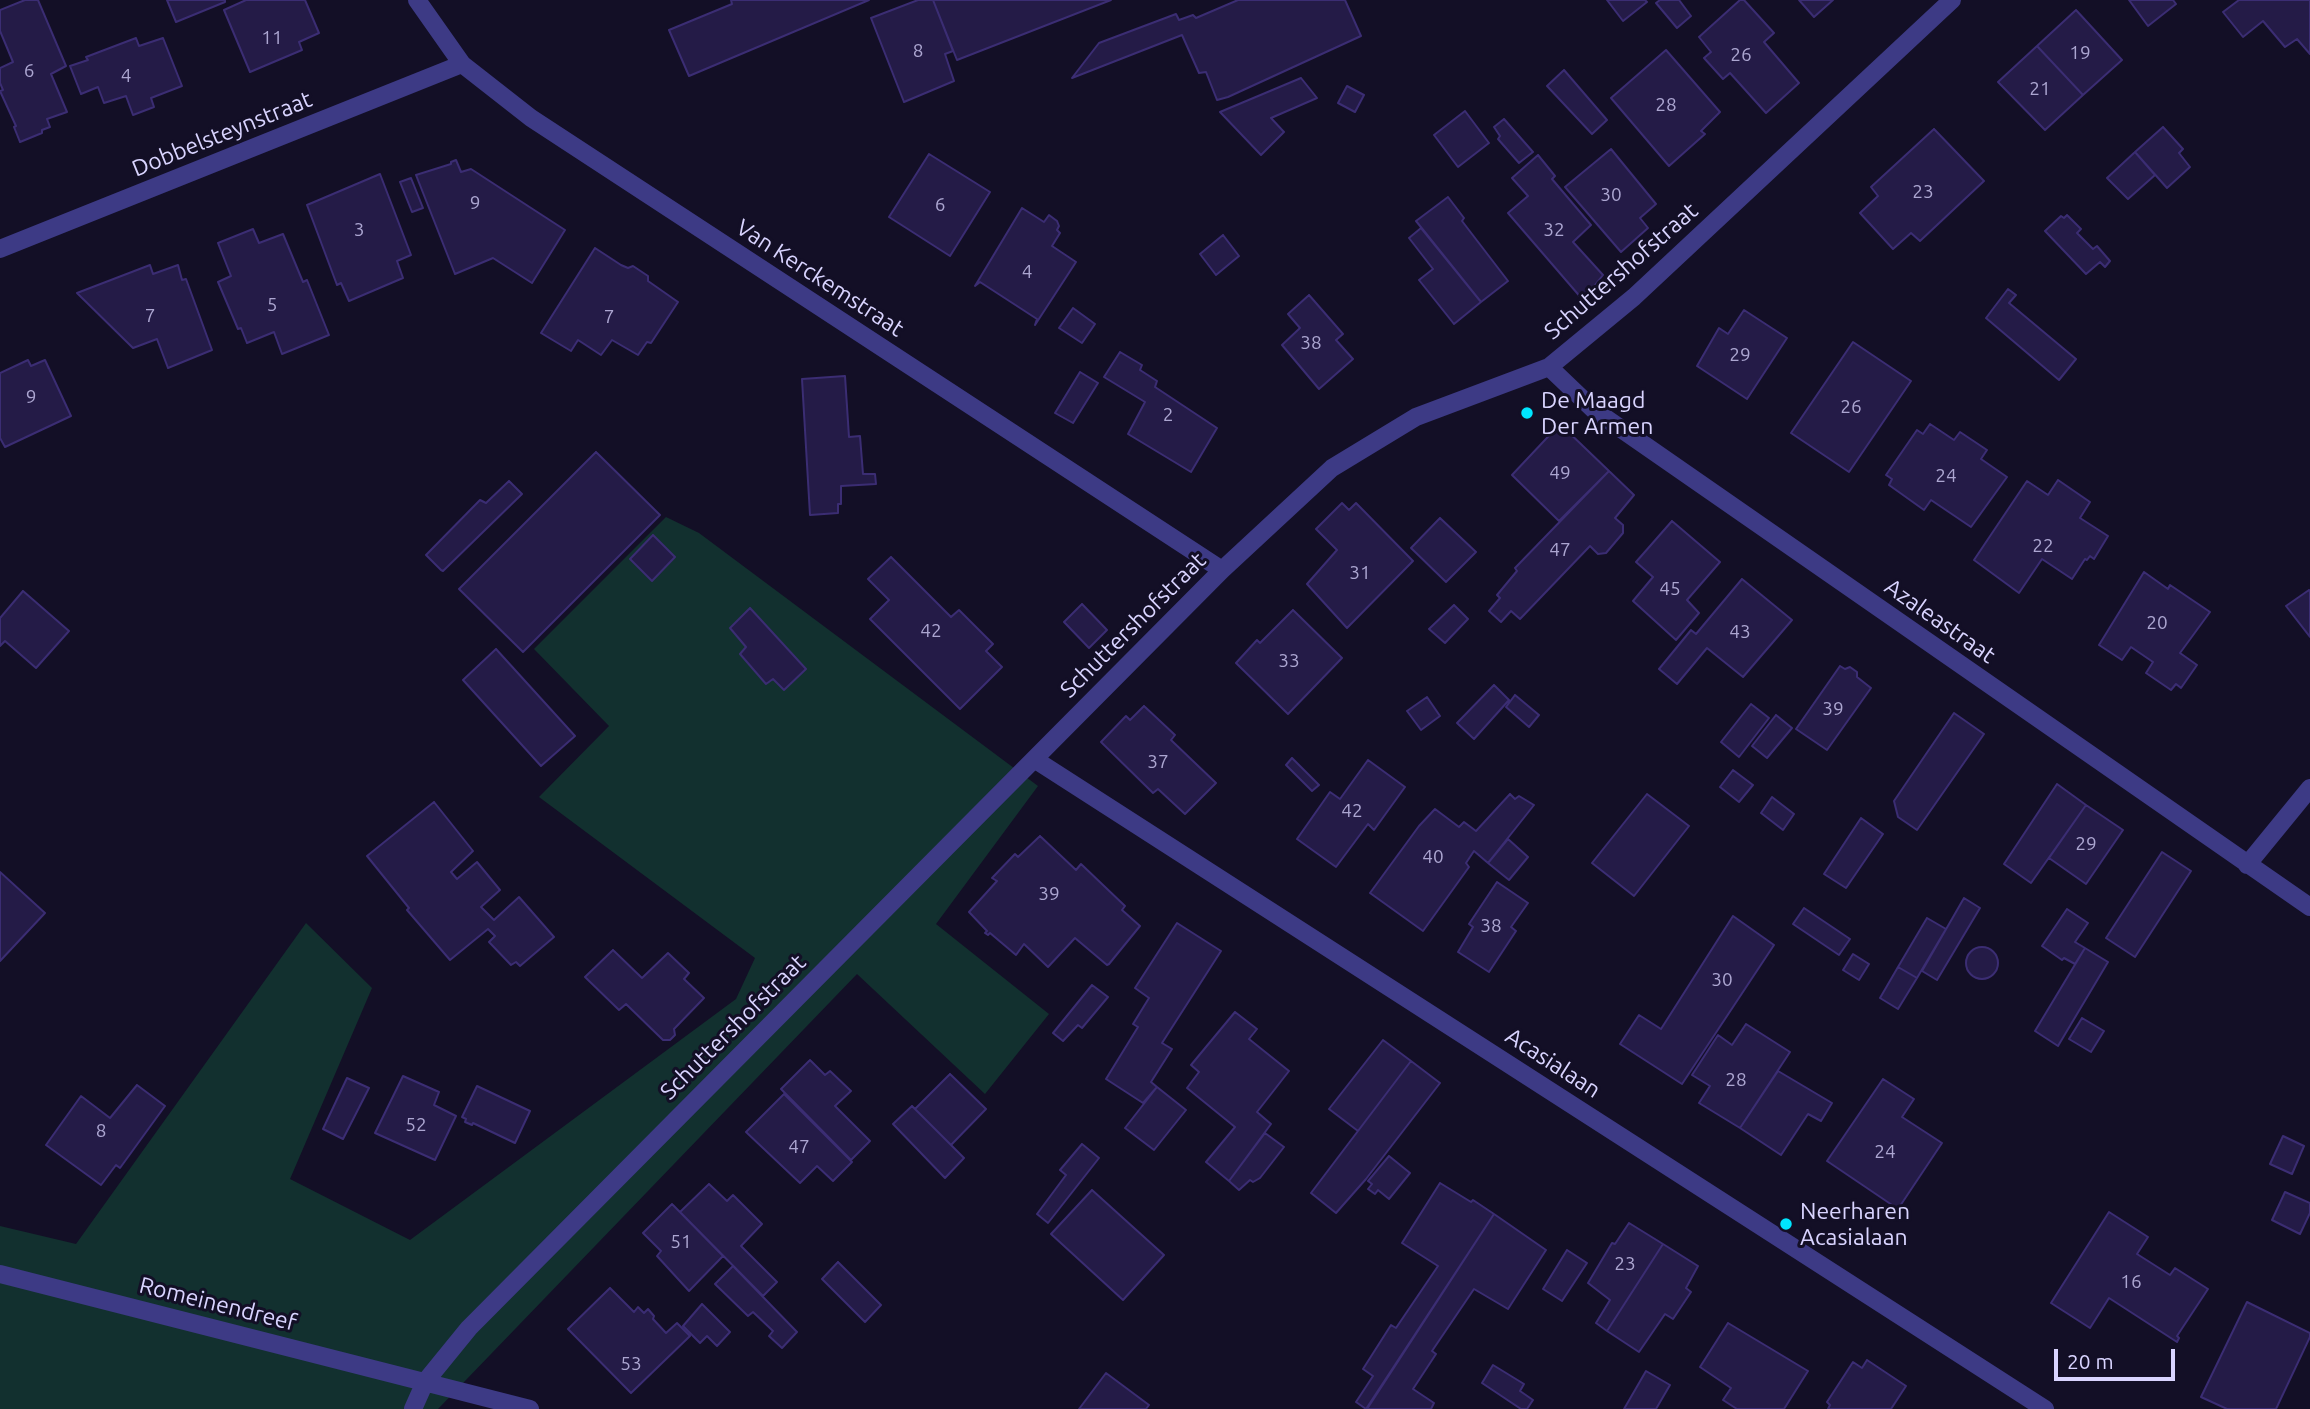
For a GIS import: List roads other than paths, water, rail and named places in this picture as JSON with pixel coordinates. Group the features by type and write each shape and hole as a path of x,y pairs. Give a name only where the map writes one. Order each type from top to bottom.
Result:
{"street":[{"name":"Van Kerckemstraat","path":"416,0 462,64 531,118 1222,570"},
{"name":"Schuttershofstraat","path":"413,1409 425,1382 469,1328 1222,570 1332,468 1416,416 1549,367 1634,297 1952,0"},
{"name":"Dobbelsteynstraat","path":"0,249 462,64"},
{"name":"Azaleastraat","path":"1549,367 1594,410 2310,907"},
{"name":"Acasialaan","path":"1034,759 2045,1409"},
{"path":"2247,865 2310,788"},
{"name":"Romeinendreef","path":"0,1274 530,1409"}],"place":[{"name":"De Maagd Der Armen","path":"1527,413"},
{"name":"Neerharen Acasialaan","path":"1786,1224"}]}
